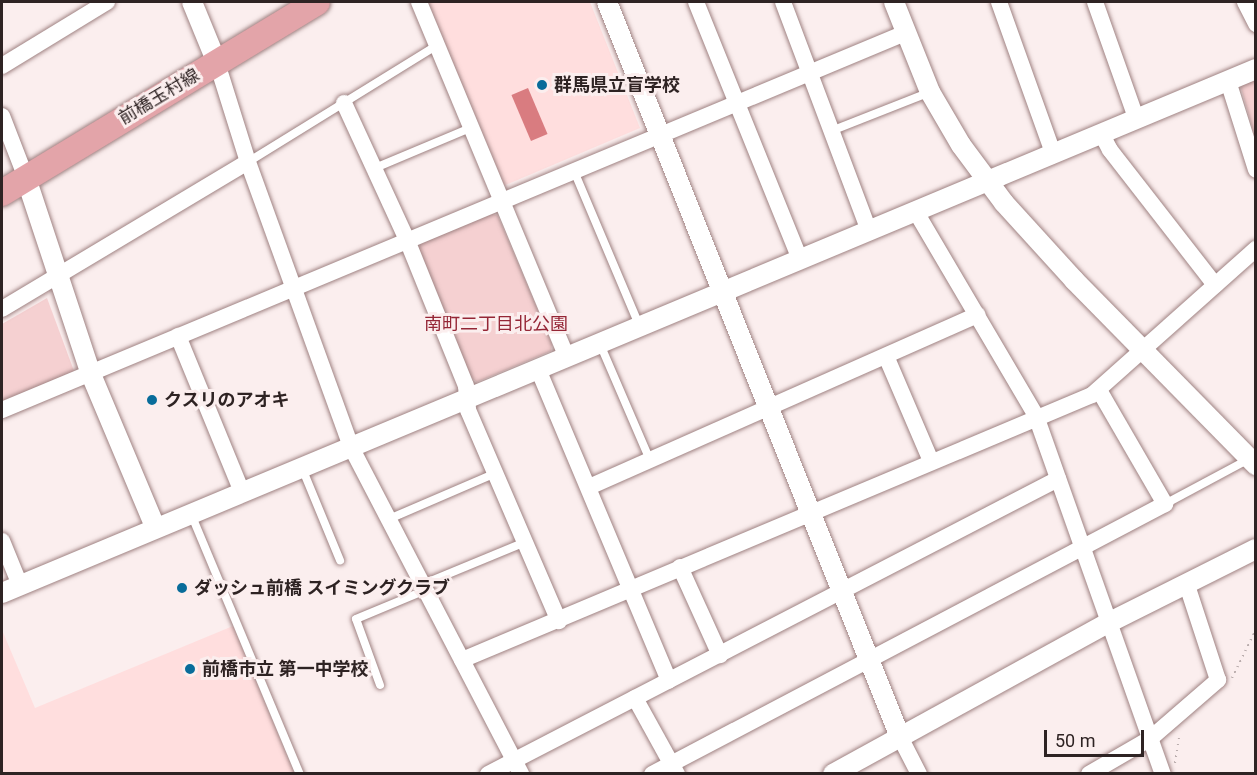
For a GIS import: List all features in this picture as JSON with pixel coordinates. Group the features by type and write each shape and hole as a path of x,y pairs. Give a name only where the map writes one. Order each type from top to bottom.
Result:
{"main road":[{"name":"前橋玉村線","path":"2,193 317,2"}],"street":[{"path":"2,66 107,2"},
{"path":"192,2 217,63 248,162 351,447 518,767"},
{"path":"419,2 567,357"},
{"path":"607,2 900,737 919,774"},
{"path":"696,2 800,260"},
{"path":"783,2 869,231"},
{"path":"894,2 930,92 988,182 1041,246 1253,462"},
{"path":"999,2 1053,153"},
{"path":"1095,2 1136,118"},
{"path":"1245,2 1256,24"},
{"path":"2,410 905,33"},
{"path":"2,592 1256,69"},
{"path":"1228,81 1256,170"},
{"path":"344,103 406,240 466,386 468,410 559,621"},
{"path":"2,116 26,178 90,372 155,528"},
{"path":"1101,133 1110,150 1215,285"},
{"path":"2,309 248,162"},
{"path":"916,212 1036,416 1163,774"},
{"path":"462,660 559,621 680,567 1099,390 1256,249"},
{"path":"589,487 978,315"},
{"path":"178,336 242,492"},
{"path":"886,356 931,461"},
{"path":"538,369 669,681"},
{"path":"652,774 674,768 869,660 1165,504 1099,390"},
{"path":"488,774 518,767 635,698 842,593 1058,479"},
{"path":"2,541 20,585"},
{"path":"833,774 1110,622 1256,549"},
{"path":"680,567 720,655"},
{"path":"1089,774 1151,738 1218,680 1187,585"},
{"path":"635,698 674,768"}],"lane":[{"path":"248,162 436,46"},
{"path":"831,131 930,92"},
{"path":"375,168 470,128"},
{"path":"574,171 640,327"},
{"path":"600,343 650,460"},
{"path":"1165,504 1253,462"},
{"path":"301,468 340,560"},
{"path":"388,519 496,473"},
{"path":"191,514 300,774"},
{"path":"380,685 356,619 421,591 424,586 525,542"}],"shaded area":[{"name":"群馬県立盲学校","path":"428,2 590,2 640,128 503,186"},
{"path":"528,88 548,134 531,141 511,95"},
{"name":"前橋市立 第一中学校","path":"233,626 294,773 2,773 2,630 35,708"}],"green space":[{"path":"1255,76 1255,137 1241,88 1243,81"},
{"name":"南町二丁目北公園","path":"491,213 498,216 552,344 551,351 477,382 470,377 418,250 421,243"},
{"path":"47,298 74,371 2,403 2,324"}],"place":[{"name":"群馬県立盲学校","path":"542,85"},
{"name":"クスリのアオキ","path":"152,400"},
{"name":"ダッシュ前橋 スイミングクラブ","path":"182,588"},
{"name":"前橋市立 第一中学校","path":"190,669"}]}
